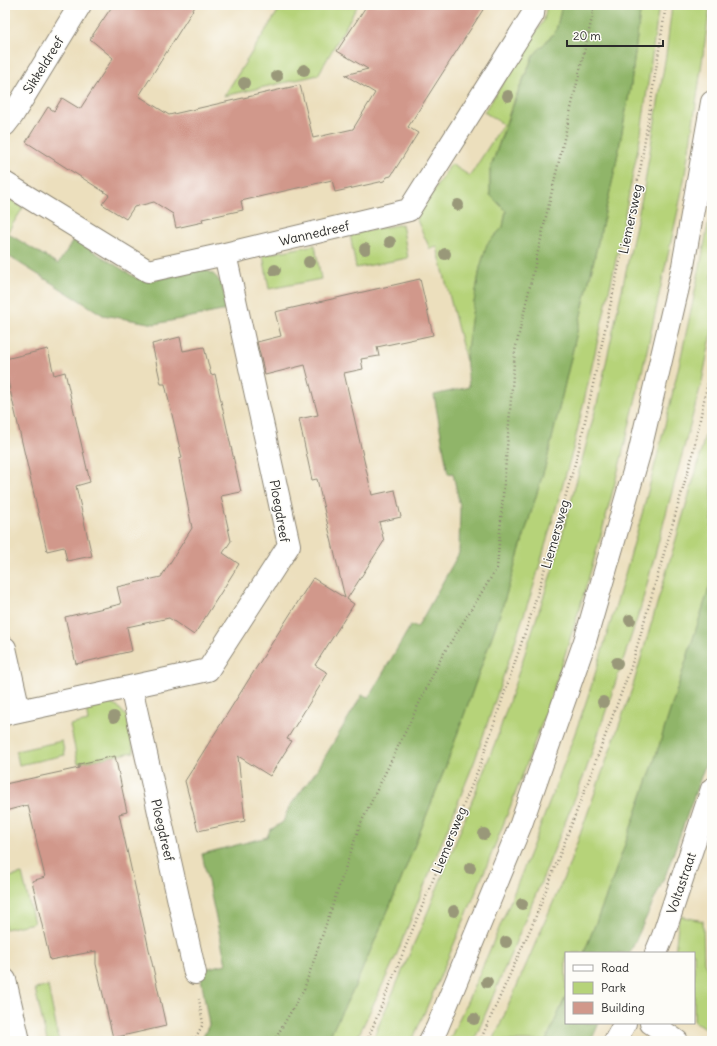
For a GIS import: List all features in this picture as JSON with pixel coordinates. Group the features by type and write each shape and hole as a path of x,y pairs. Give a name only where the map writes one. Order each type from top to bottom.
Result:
{"street":[{"name":"Sikkeldreef","path":"5,125 80,5"},
{"name":"Wannedreef","path":"5,183 148,271 409,210 533,14 534,5"},
{"path":"430,1041 521,824 585,641 639,454 683,266 712,102"},
{"name":"Ploegdreef","path":"5,648 12,712 208,670 289,545 225,254"},
{"name":"Ploegdreef","path":"131,687 195,973"},
{"name":"Voltastraat","path":"656,952 712,789"},
{"path":"5,980 20,1041"},
{"path":"615,1041 624,1024"},
{"path":"652,1024 677,1041"}],"path":[{"path":"274,1041 304,989 360,825 442,656 497,568 515,351 595,5"},
{"name":"Liemersweg","path":"367,1041 480,765 533,609 578,453 642,164 666,5"},
{"path":"480,1041 534,921 631,667 692,457 712,363"},
{"path":"176,1041 196,1037 203,1024 195,973"}],"green space":[{"path":"282,5 358,5 318,75 224,96"},
{"path":"543,5 562,5 556,31 533,56 511,108 490,170 490,195 506,210 503,227 487,244 480,268 466,361 437,247 430,249 416,218 451,164 470,176 503,124 484,112 544,20 546,9"},
{"path":"562,5 641,5 631,84 614,174 547,460 502,608 447,763 399,885 355,986 327,1041 201,1041 209,1025 201,978 204,969 226,964 202,854 267,837 270,830 283,822 289,807 317,770 362,695 369,697 411,625 417,628 459,553 460,507 453,473 448,474 434,395 469,387 466,357 480,268 487,244 503,227 506,211 490,195 490,170 512,108 533,56 556,31"},
{"path":"641,5 659,5 641,133 614,269 573,449 533,588 475,760 396,956 356,1041 327,1041 355,986 399,885 447,763 502,608 547,460 614,174 631,84"},
{"path":"672,5 710,5 684,180 649,343 602,533 559,673 526,766 471,904 412,1041 372,1041 429,909 497,738 555,562 598,400 644,188 666,55"},
{"path":"5,196 23,208 7,233 5,233"},
{"path":"712,204 712,332 702,381 640,610 586,770 544,875 474,1041 449,1041 486,959 521,875 554,790 593,681 630,558 657,458 681,357"},
{"path":"402,224 408,258 356,268 350,234"},
{"path":"5,233 58,264 74,239 136,278 149,281 203,269 215,275 219,280 227,310 155,324 103,315 5,254"},
{"path":"315,245 321,279 269,289 263,255"},
{"path":"712,405 712,579 652,768 611,884 584,952 565,952 565,998 546,1041 493,1041 568,868 632,689 697,468"},
{"path":"712,579 712,746 666,874 630,952 584,952 611,884 652,768"},
{"path":"109,703 119,708 127,717 134,752 78,763 70,725 88,721 86,708"},
{"path":"62,741 65,755 19,765 16,751"},
{"path":"22,874 34,923 5,929 5,878"},
{"path":"679,916 703,921 704,962 712,981 712,1033 695,1022 695,952 675,952"},
{"path":"48,986 59,1041 47,1041 35,989"},
{"path":"565,998 565,1024 599,1024 591,1041 546,1041"}],"building":[{"path":"113,5 196,5 139,96 169,115 300,85 313,138 353,129 375,93 345,75 368,69 337,51 367,5 486,5 408,127 418,133 391,176 387,177 384,181 335,192 332,180 241,201 243,210 202,219 203,222 176,228 173,214 154,202 134,207 126,219 102,204 109,195 26,142 48,107 54,111 62,98 80,109 113,58 90,39"},
{"path":"420,279 433,335 377,347 379,356 361,359 363,369 344,373 372,495 395,490 401,517 379,522 384,541 347,599 354,604 315,665 328,673 287,739 292,741 270,776 238,756 245,821 198,831 185,781 251,676 313,578 345,598 317,479 312,480 299,419 318,415 305,365 265,375 257,342 281,336 275,312"},
{"path":"180,337 183,351 204,347 211,375 215,374 241,492 221,496 231,541 223,553 239,564 194,635 169,618 127,627 132,651 76,664 65,617 121,604 117,587 161,577 192,528 179,459 182,458 165,384 161,384 152,344"},
{"path":"48,349 54,375 65,372 90,482 76,486 92,556 67,561 64,547 47,551 5,368 5,359"},
{"path":"115,756 127,812 119,814 166,1026 113,1038 96,964 96,951 50,960 32,881 45,877 28,805 5,811 5,784 79,768 79,764"}]}
